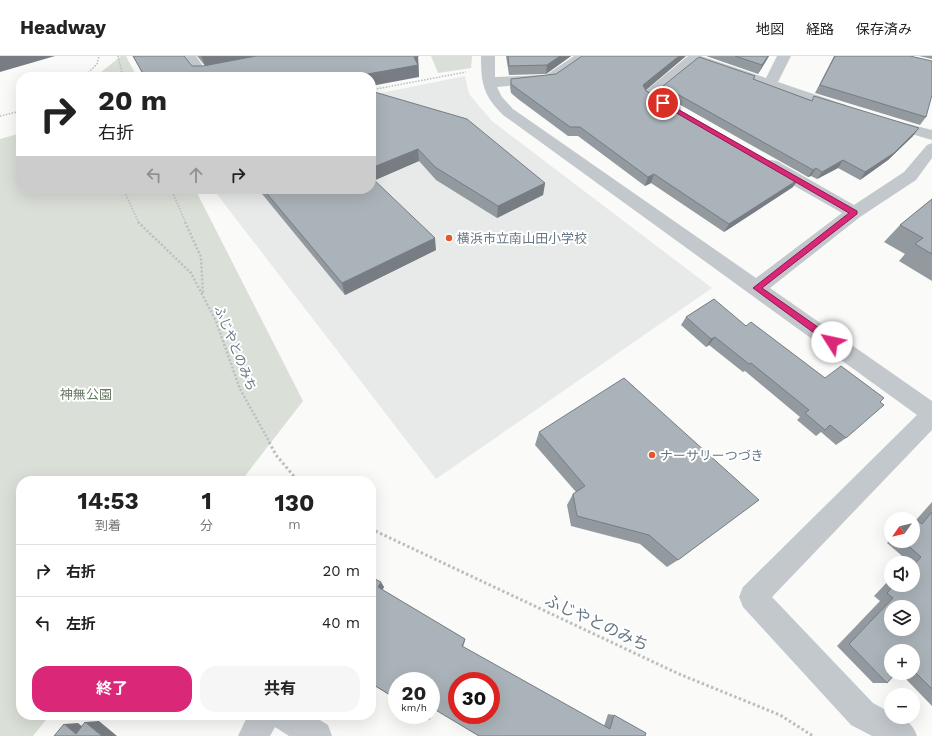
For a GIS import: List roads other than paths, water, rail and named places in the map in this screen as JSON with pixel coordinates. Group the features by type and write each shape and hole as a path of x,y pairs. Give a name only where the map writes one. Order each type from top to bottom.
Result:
{"street":[{"path":"190,56 201,72"},
{"path":"583,56 549,79 488,69 495,100 508,112 932,414 753,596 862,714 902,736"},
{"path":"770,83 784,56"},
{"path":"684,115 649,95 694,58 851,112"},
{"path":"212,72 238,67"},
{"path":"873,118 932,136"},
{"path":"756,288 854,213 910,176 932,148"},
{"path":"759,158 854,213"},
{"path":"253,736 262,720"},
{"path":"292,720 317,736"}],"place":[{"name":"横浜市立南山田小学校","path":"449,238"},
{"name":"ナーサリーつづき","path":"652,455"}],"park label":[{"name":"神無公園","path":"86,394"}]}
